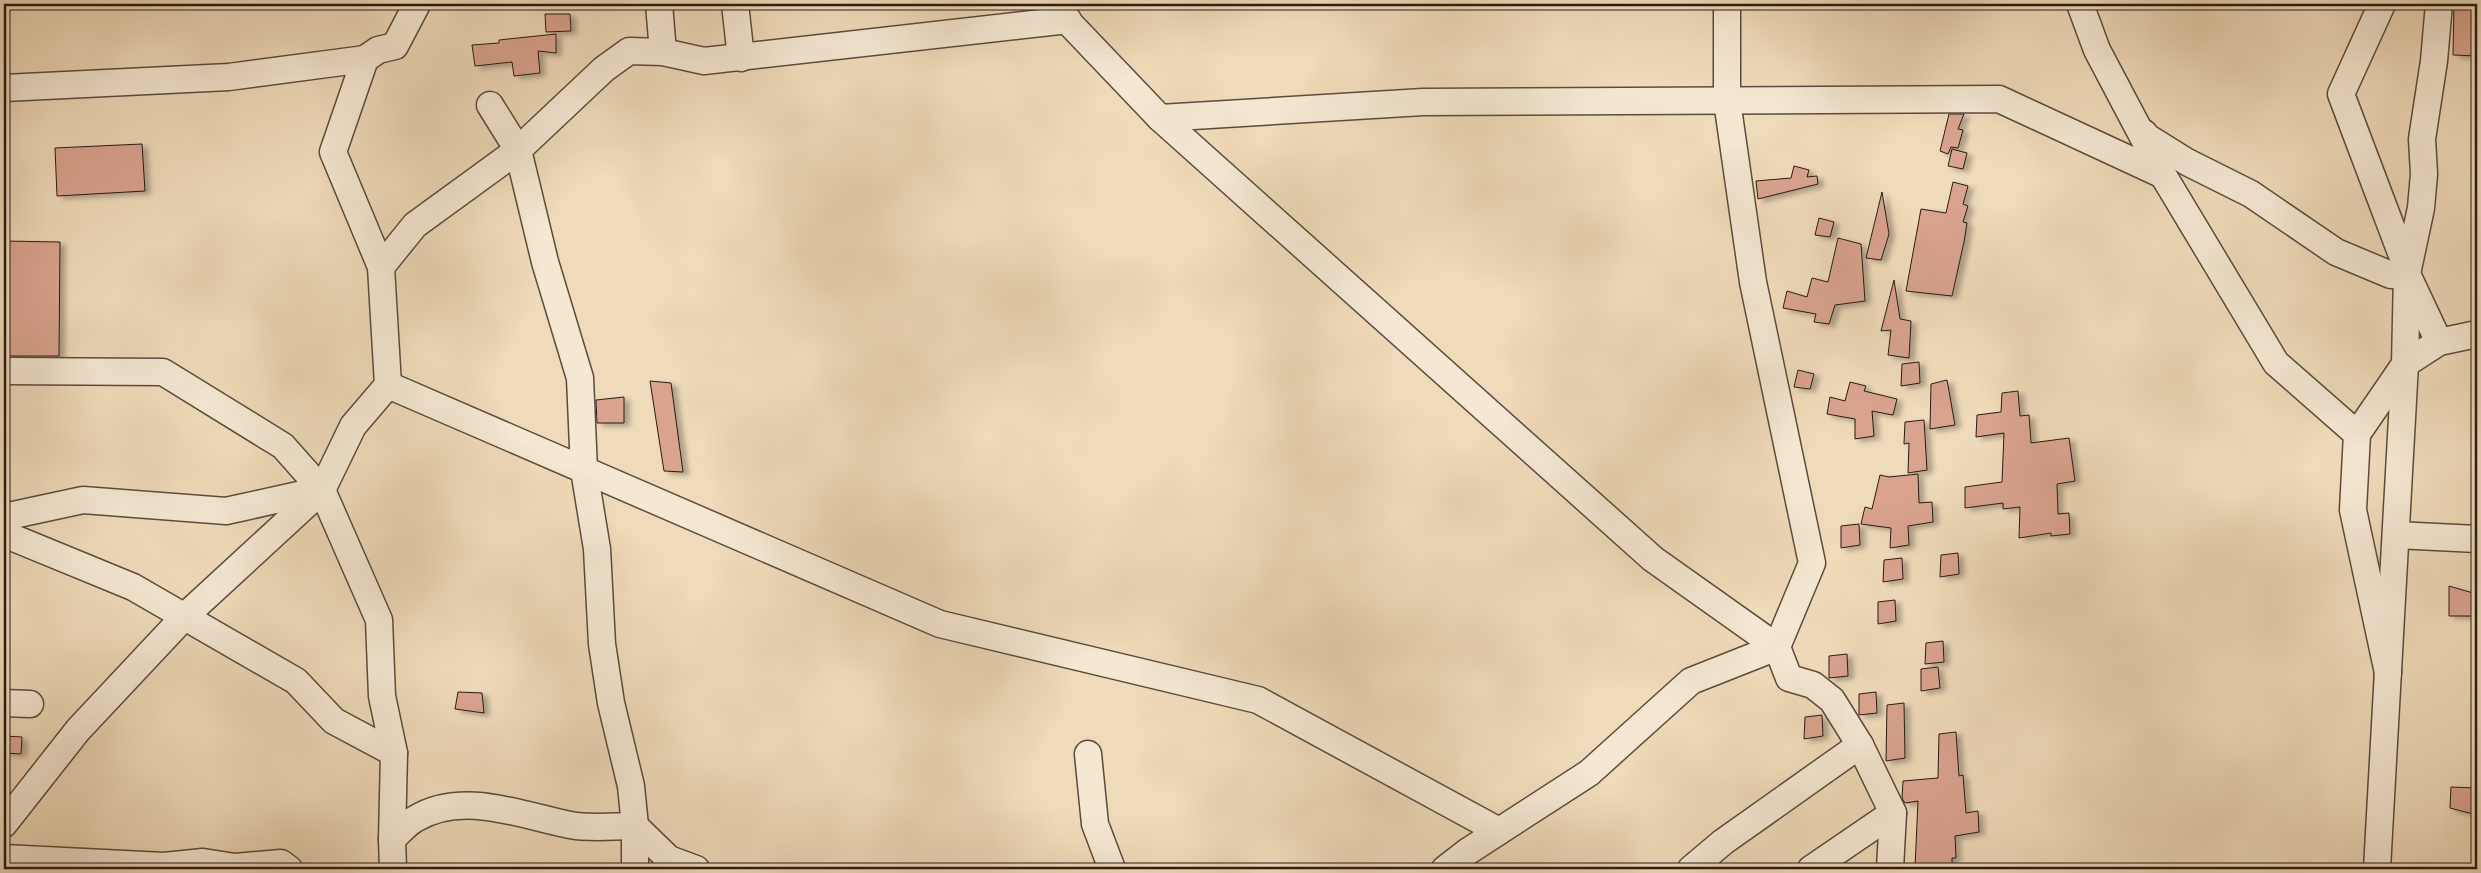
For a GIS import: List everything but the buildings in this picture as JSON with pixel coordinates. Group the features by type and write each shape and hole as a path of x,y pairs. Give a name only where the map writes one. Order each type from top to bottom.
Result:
{"street":[{"path":"4,88 229,77 365,60 378,50 395,46 417,4"},
{"path":"659,4 664,52"},
{"path":"735,4 741,58"},
{"path":"1445,869 1499,831 1589,773 1691,681 1777,647 1812,563 1752,282 1727,101 1727,4"},
{"path":"2080,4 2097,50 2163,174 2276,363 2357,434"},
{"path":"2377,869 2405,364 2406,274 2403,258 2341,94 2382,4"},
{"path":"2439,4 2434,61 2422,140 2424,174 2421,208 2406,274 2439,342"},
{"path":"381,267 415,225 518,150 604,69 629,51 664,52 704,61 741,58 1060,12 1160,118 1653,560 1777,647 1789,678 1813,685 1832,700 1860,745 1893,813 1890,869"},
{"path":"4,824 78,730 184,617 322,490 352,426 388,385 381,267 333,152 365,60"},
{"path":"1160,118 1424,102 1999,99 2163,174"},
{"path":"490,106 518,150 545,262 580,378 584,470 597,549 602,644 611,703 631,786 635,826 635,869"},
{"path":"2134,118 2147,137 2187,162 2251,194 2336,252 2391,275 2406,274"},
{"path":"2388,673 2353,510 2357,434 2405,364 2439,342 2477,334"},
{"path":"4,372 163,372 283,446 322,490 379,620 382,696 394,753 393,869"},
{"path":"388,385 940,624 1258,700 1499,831"},
{"path":"4,517 83,500 226,511 322,490"},
{"path":"4,534 133,587 296,680 334,721 394,753"},
{"path":"2396,535 2477,538"},
{"path":"4,703 30,704"},
{"path":"1691,869 1723,842 1860,745"},
{"path":"1088,754 1095,824 1112,869"},
{"path":"392,840 414,820 436,810 443,807 473,805 538,816 571,825 635,826 668,859 696,869"},
{"path":"1811,869 1893,813"},
{"path":"4,858 164,866 203,862 235,868 282,863 289,869"}]}
